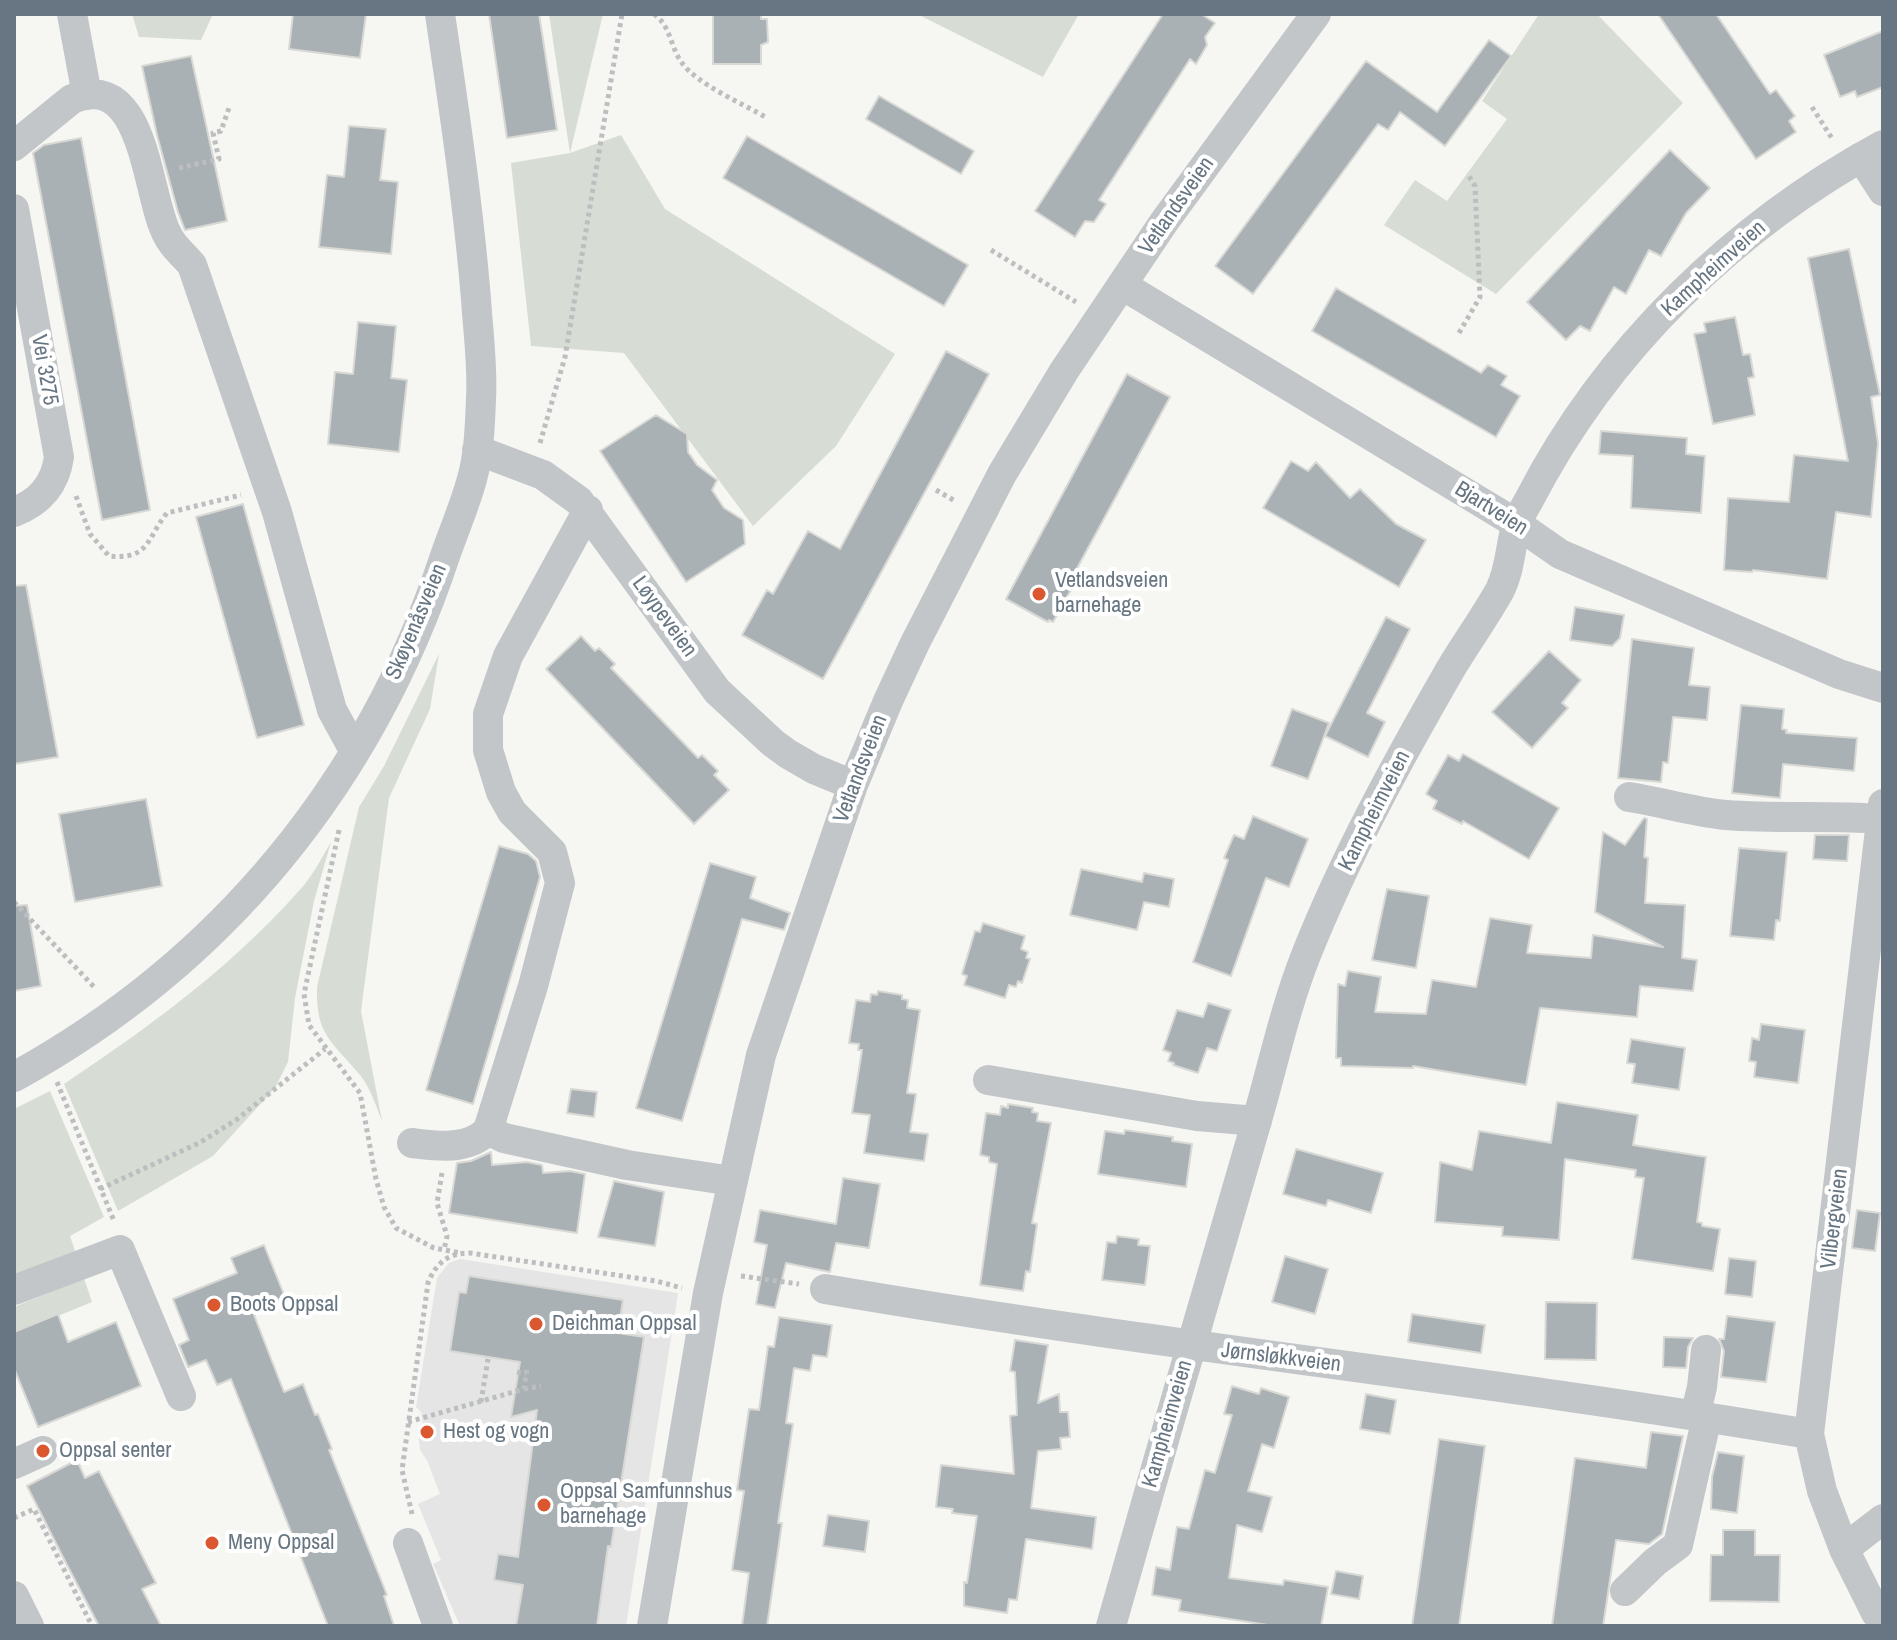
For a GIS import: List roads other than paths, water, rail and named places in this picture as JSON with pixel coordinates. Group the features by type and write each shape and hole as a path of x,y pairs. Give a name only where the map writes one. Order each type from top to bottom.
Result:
{"street":[{"path":"72,14 87,95"},
{"name":"Skøyenåsveien","path":"14,1077 67,1047 127,1006 225,919 283,855 348,763 392,683 430,601 472,478 482,395 470,227 440,14"},
{"name":"Vetlandsveien","path":"652,1626 708,1293 761,1055 853,785 915,643 1002,474 1090,330 1172,210 1316,14"},
{"path":"14,146 72,99 87,95 110,97 134,129 148,165 167,236 192,265 269,488 348,763"},
{"path":"1864,156 1883,191"},
{"name":"Kampheimveien","path":"1111,1626 1287,1012 1308,949 1391,778 1447,675 1500,588 1511,562 1517,524 1585,406 1666,310 1709,268 1778,211 1864,156"},
{"name":"Vei 3275","path":"14,209 59,457 48,489 30,506 14,512"},
{"name":"Bjartveien","path":"1122,285 1517,524 1560,554 1839,674 1883,688"},
{"name":"Løypeveien","path":"477,450 543,475 588,510 717,691 780,749 814,769 853,785"},
{"path":"412,1143 446,1146 469,1142 488,1130 536,974 560,883 558,865 552,852 512,812 501,792 488,750 488,714 508,656 588,510"},
{"path":"1629,797 1669,803 1693,811 1731,815 1882,812"},
{"name":"Vilbergveien","path":"1882,812 1809,1434 1822,1491 1844,1549 1876,1613 1883,1620"},
{"path":"988,1080 1197,1116 1257,1121"},
{"path":"488,1130 504,1138 627,1165 732,1181"},
{"path":"14,1290 120,1250 181,1396"},
{"name":"Jørnsløkkveien","path":"825,1289 975,1315 1521,1389 1809,1434"},
{"path":"1625,1591 1678,1545 1701,1416 1706,1350"},
{"path":"14,1464 43,1451"},
{"path":"1844,1549 1883,1519"},
{"path":"408,1543 438,1626"},
{"path":"14,1596 29,1626"}],"place":[{"name":"Vetlandsveien barnehage","path":"1039,594"},
{"name":"Boots Oppsal","path":"214,1305"},
{"name":"Deichman Oppsal","path":"536,1324"},
{"name":"Hest og vogn","path":"427,1432"},
{"name":"Oppsal senter","path":"43,1451"},
{"name":"Oppsal Samfunnshus barnehage","path":"544,1505"},
{"name":"Meny Oppsal","path":"212,1543"}]}
